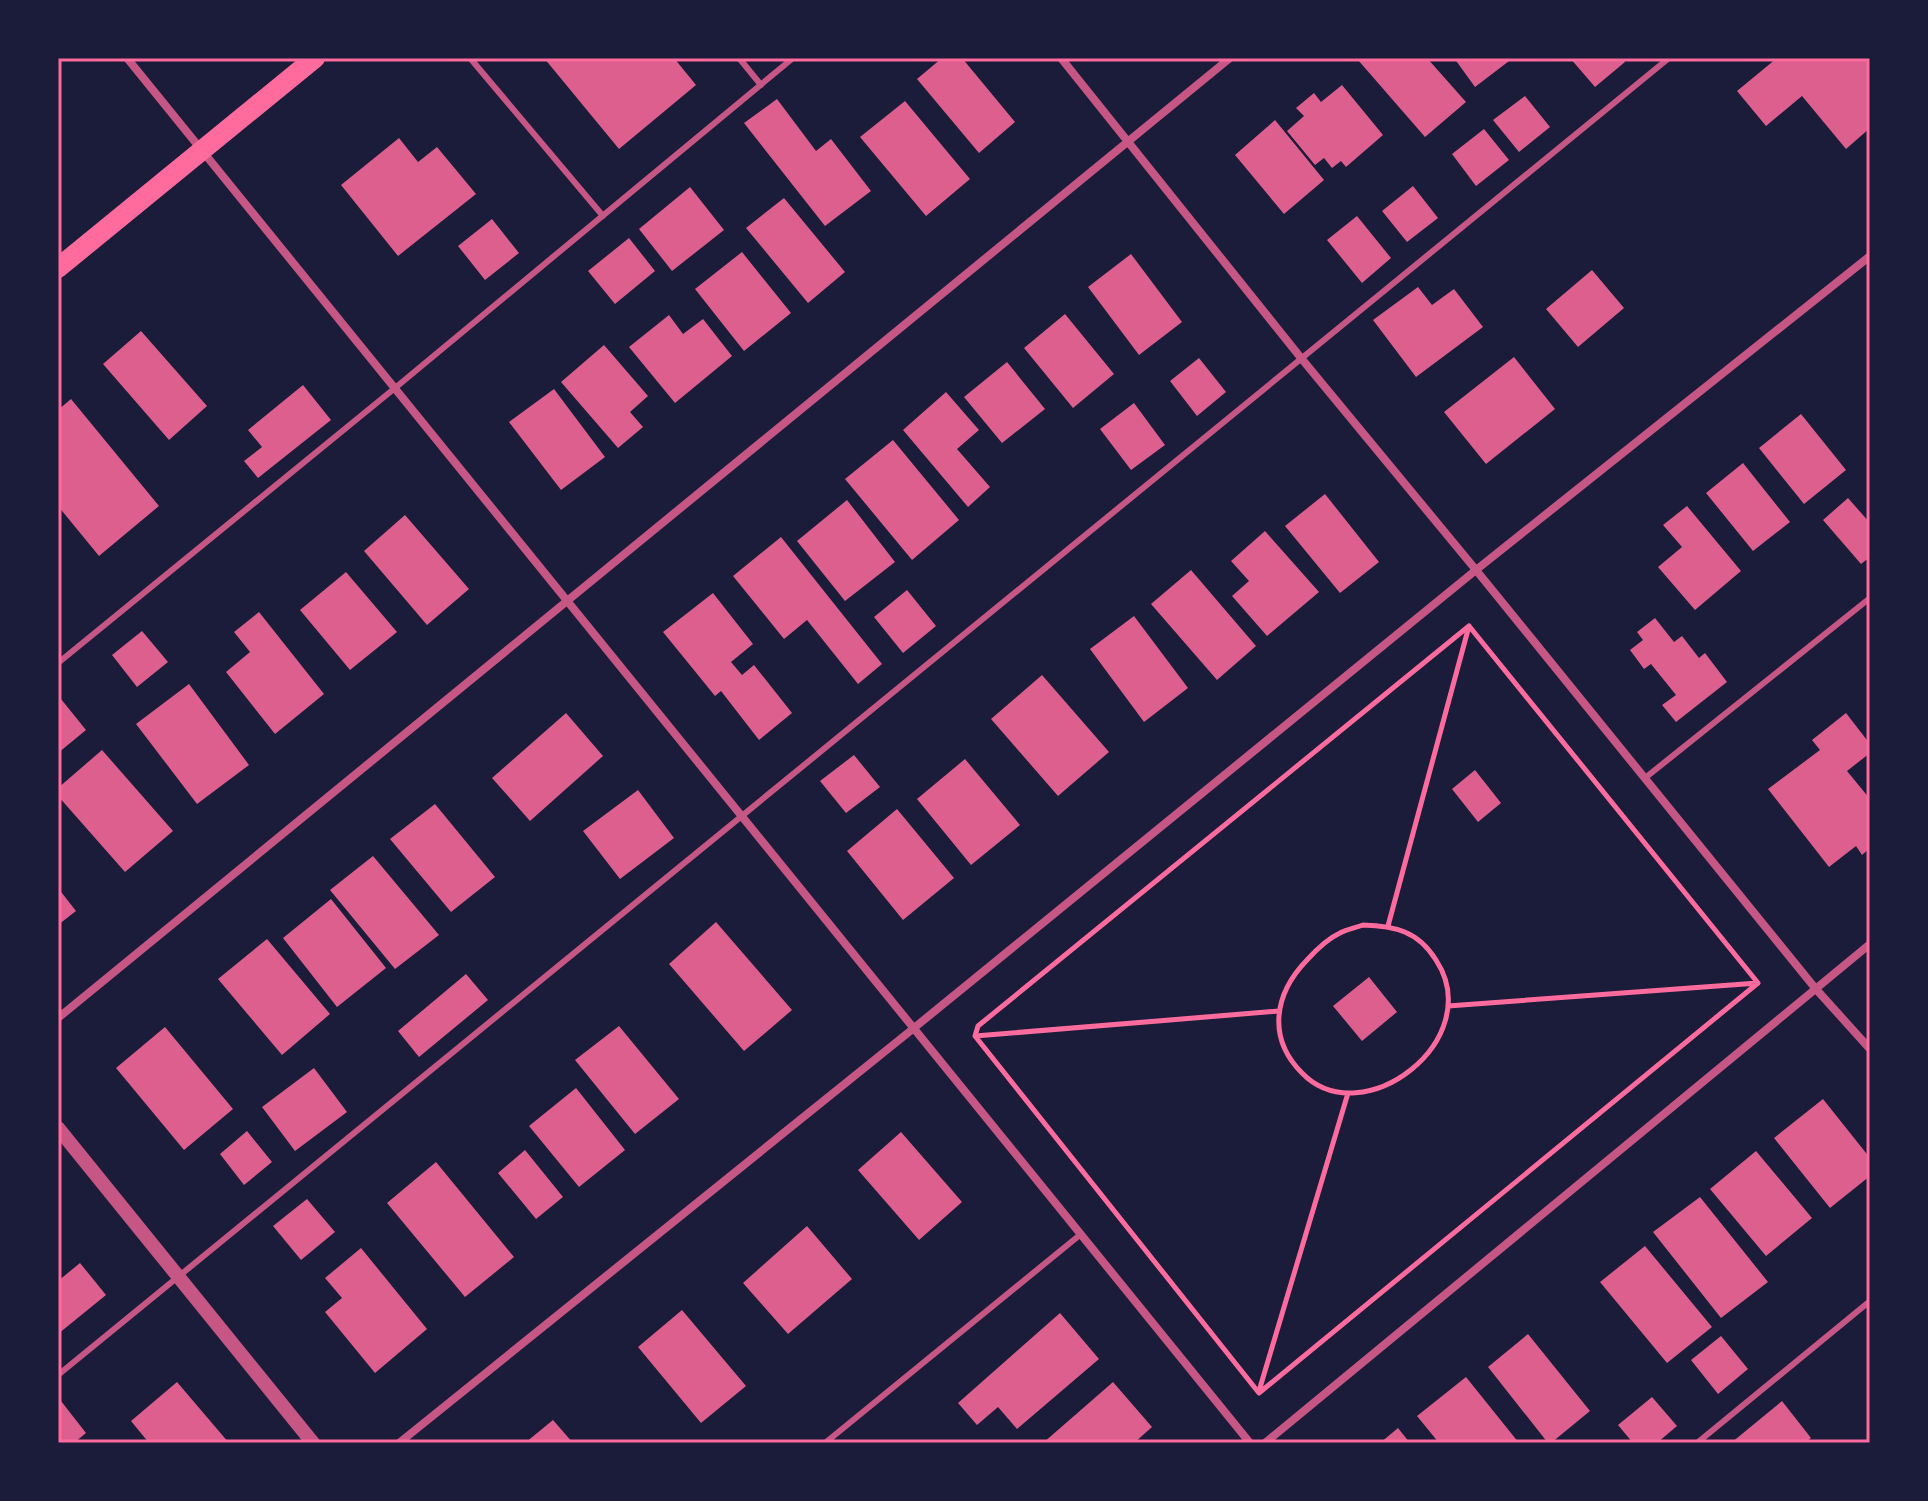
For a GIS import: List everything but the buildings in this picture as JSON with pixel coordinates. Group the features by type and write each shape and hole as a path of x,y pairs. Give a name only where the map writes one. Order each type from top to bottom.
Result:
{"main road":[{"path":"58,268 315,58"}],"street":[{"path":"127,58 1250,1443"},
{"path":"1061,58 1301,358 1815,988 1870,1049"},
{"path":"58,1018 1230,58"},
{"path":"399,1443 1476,570 1870,256"},
{"path":"1265,1443 1870,944"},
{"path":"58,1128 313,1443"}],"lane":[{"path":"470,58 603,216"},
{"path":"739,58 761,85"},
{"path":"58,662 793,58"},
{"path":"58,1375 1669,58"},
{"path":"1645,778 1870,598"},
{"path":"825,1443 1081,1234"},
{"path":"1697,1443 1870,1301"}],"path":[{"path":"1388,926 1469,626"},
{"path":"1469,626 1758,983"},
{"path":"975,1036 978,1026 1469,626"},
{"path":"1363,925 1388,926 1410,935 1430,950 1443,971 1449,995 1448,1006 1447,1020 1437,1043 1395,1081 1372,1091 1348,1093 1325,1089 1304,1076 1288,1058 1280,1035 1279,1011 1285,987 1299,967 1339,933 1363,925"},
{"path":"1448,1006 1758,983"},
{"path":"1259,1393 1758,983"},
{"path":"975,1036 1279,1011"},
{"path":"975,1036 1259,1393"},
{"path":"1259,1393 1348,1093"}]}
